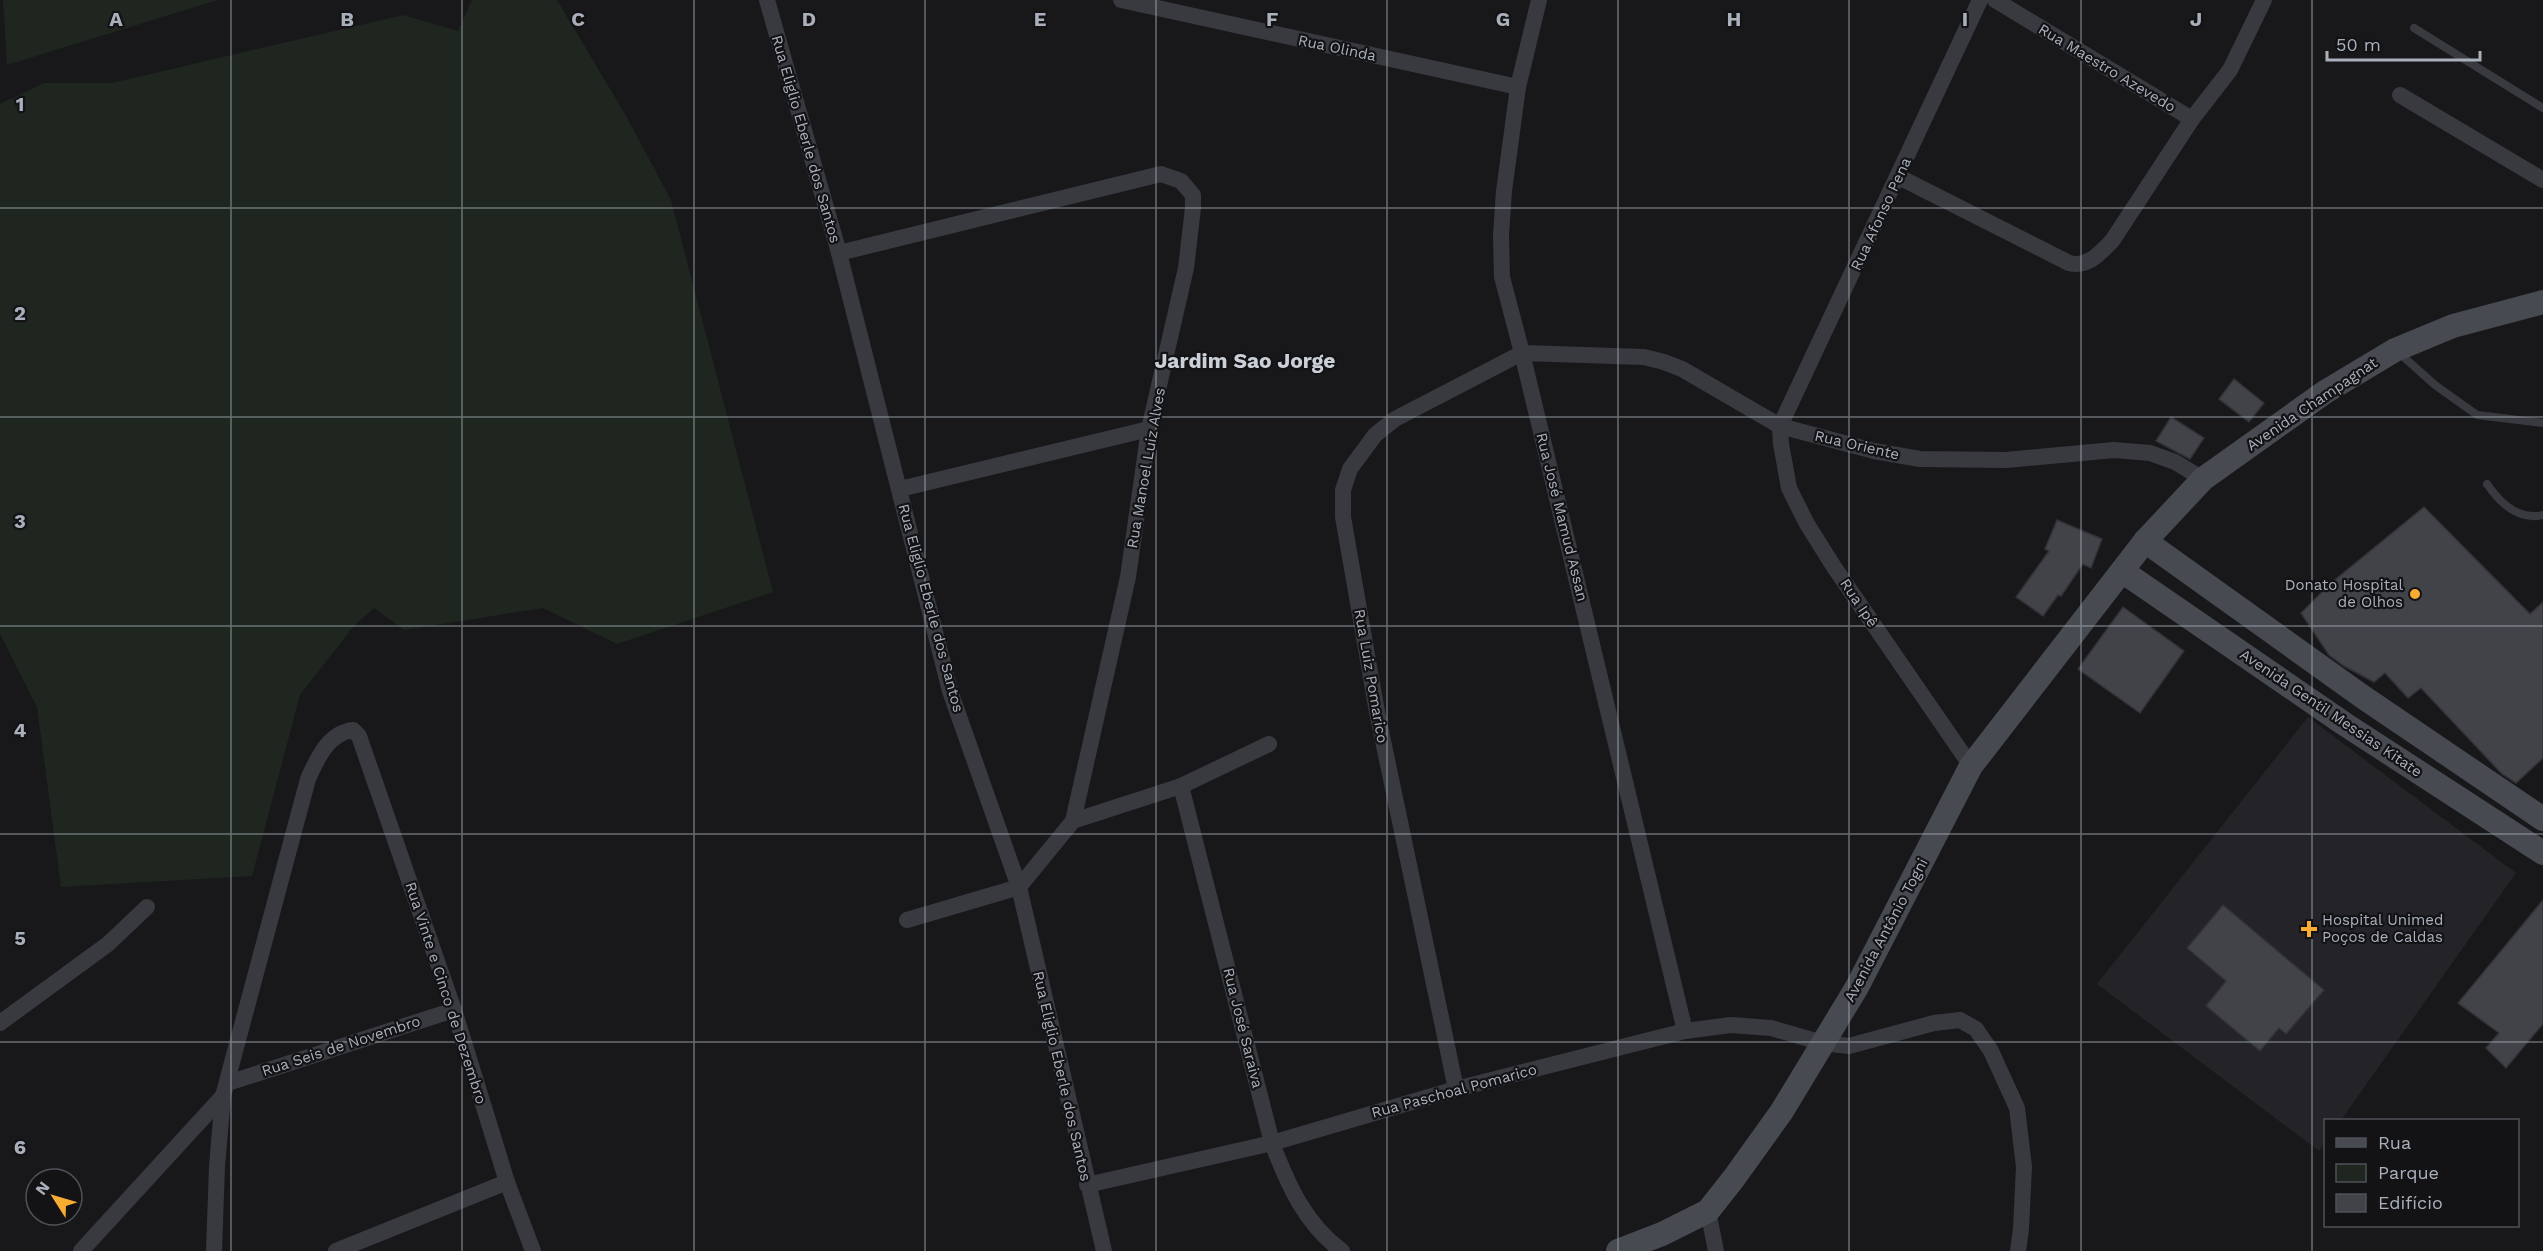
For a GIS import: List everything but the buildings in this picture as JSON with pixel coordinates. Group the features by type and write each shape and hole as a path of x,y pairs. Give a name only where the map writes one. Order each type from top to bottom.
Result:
{"street":[{"name":"Rua Eliglio Eberle dos Santos","path":"767,0 839,253 950,691 1019,887 1104,1251"},
{"name":"Rua Olinda","path":"1121,0 1518,87"},
{"name":"Rua José Mamud Assan","path":"1539,0 1518,87 1504,191 1502,276 1685,1031"},
{"name":"Rua Afonso Pena","path":"1780,426 1899,177 1980,0"},
{"name":"Rua Maestro Azevedo","path":"1995,0 2192,119 2230,70 2264,0"},
{"path":"2400,95 2543,180"},
{"path":"1899,177 2069,264 2084,263 2098,256 2112,241 2192,119"},
{"name":"Rua Manoel Luiz Alves","path":"839,253 1161,174 1181,181 1192,195 1186,268 1149,429 1128,577 1073,821"},
{"name":"Avenida Champagnat","path":"2122,571 2145,541 2203,479 2325,392 2396,350 2453,326 2543,302"},
{"name":"Rua Oriente","path":"1522,352 1644,357 1664,362 1682,369 1780,426 1874,451 1920,459 2007,460 2114,450 2150,453 2175,462 2203,479"},
{"name":"Rua Luiz Pomarico","path":"1456,1089 1377,712 1343,518 1343,490 1350,469 1359,454 1375,435 1395,419 1522,352"},
{"name":"Rua Ipê","path":"1780,426 1789,488 1807,524 1971,766"},
{"path":"900,489 1149,429"},
{"name":"Avenida Gentil Messias Kitate","path":"2145,541 2363,696 2543,819"},
{"name":"Avenida Antônio Togni","path":"1618,1251 1662,1234 1708,1211 1782,1111 1857,987 1971,766 2122,571"},
{"name":"Avenida Gentil Messias Kitate","path":"2122,571 2343,723 2543,853"},
{"path":"2343,723 2363,696"},
{"name":"Rua Vinte e Cinco de Dezembro","path":"225,1089 308,779 317,760 336,736 353,730 359,736 454,1010 507,1182 533,1251"},
{"path":"907,920 1019,887 1073,821 1181,786 1269,744"},
{"name":"Rua José Saraiva","path":"1181,786 1272,1143 1288,1185 1304,1212 1319,1231 1342,1251"},
{"path":"0,1023 108,944 147,907"},
{"name":"Rua Seis de Novembro","path":"225,1089 454,1010"},
{"name":"Rua Paschoal Pomarico","path":"1087,1185 1272,1143 1456,1089 1685,1031 1731,1025 1771,1028 1823,1043 1849,1046 1934,1023 1960,1020 1976,1029 1991,1051 2017,1108 2024,1167 2018,1251"},
{"path":"81,1251 225,1089"},
{"path":"214,1251 217,1166 225,1089"},
{"path":"336,1251 507,1182"},
{"path":"1708,1211 1716,1251"}],"lane":[{"path":"2414,28 2543,108"},
{"path":"2396,350 2435,385 2477,415 2543,423"},
{"path":"2487,484 2499,503 2533,518 2543,515"}],"shaded area":[{"name":"Hospital Unimed Poços de Caldas","path":"2308,717 2516,873 2342,1119 2324,1119 2324,1144 2319,1151 2097,984"}],"green space":[{"path":"3,0 218,0 7,65"},
{"path":"472,0 557,0 625,114 671,200 773,592 617,644 543,608 404,630 374,608 353,627 300,695 252,876 61,887 37,707 0,634 0,104 44,83 112,83 403,15 458,31"}],"place":[{"name":"Donato Hospital de Olhos","path":"2415,594"},
{"name":"Hospital Unimed Poços de Caldas","path":"2309,929"}],"district":[{"name":"Jardim Sao Jorge","path":"1245,360"}]}
